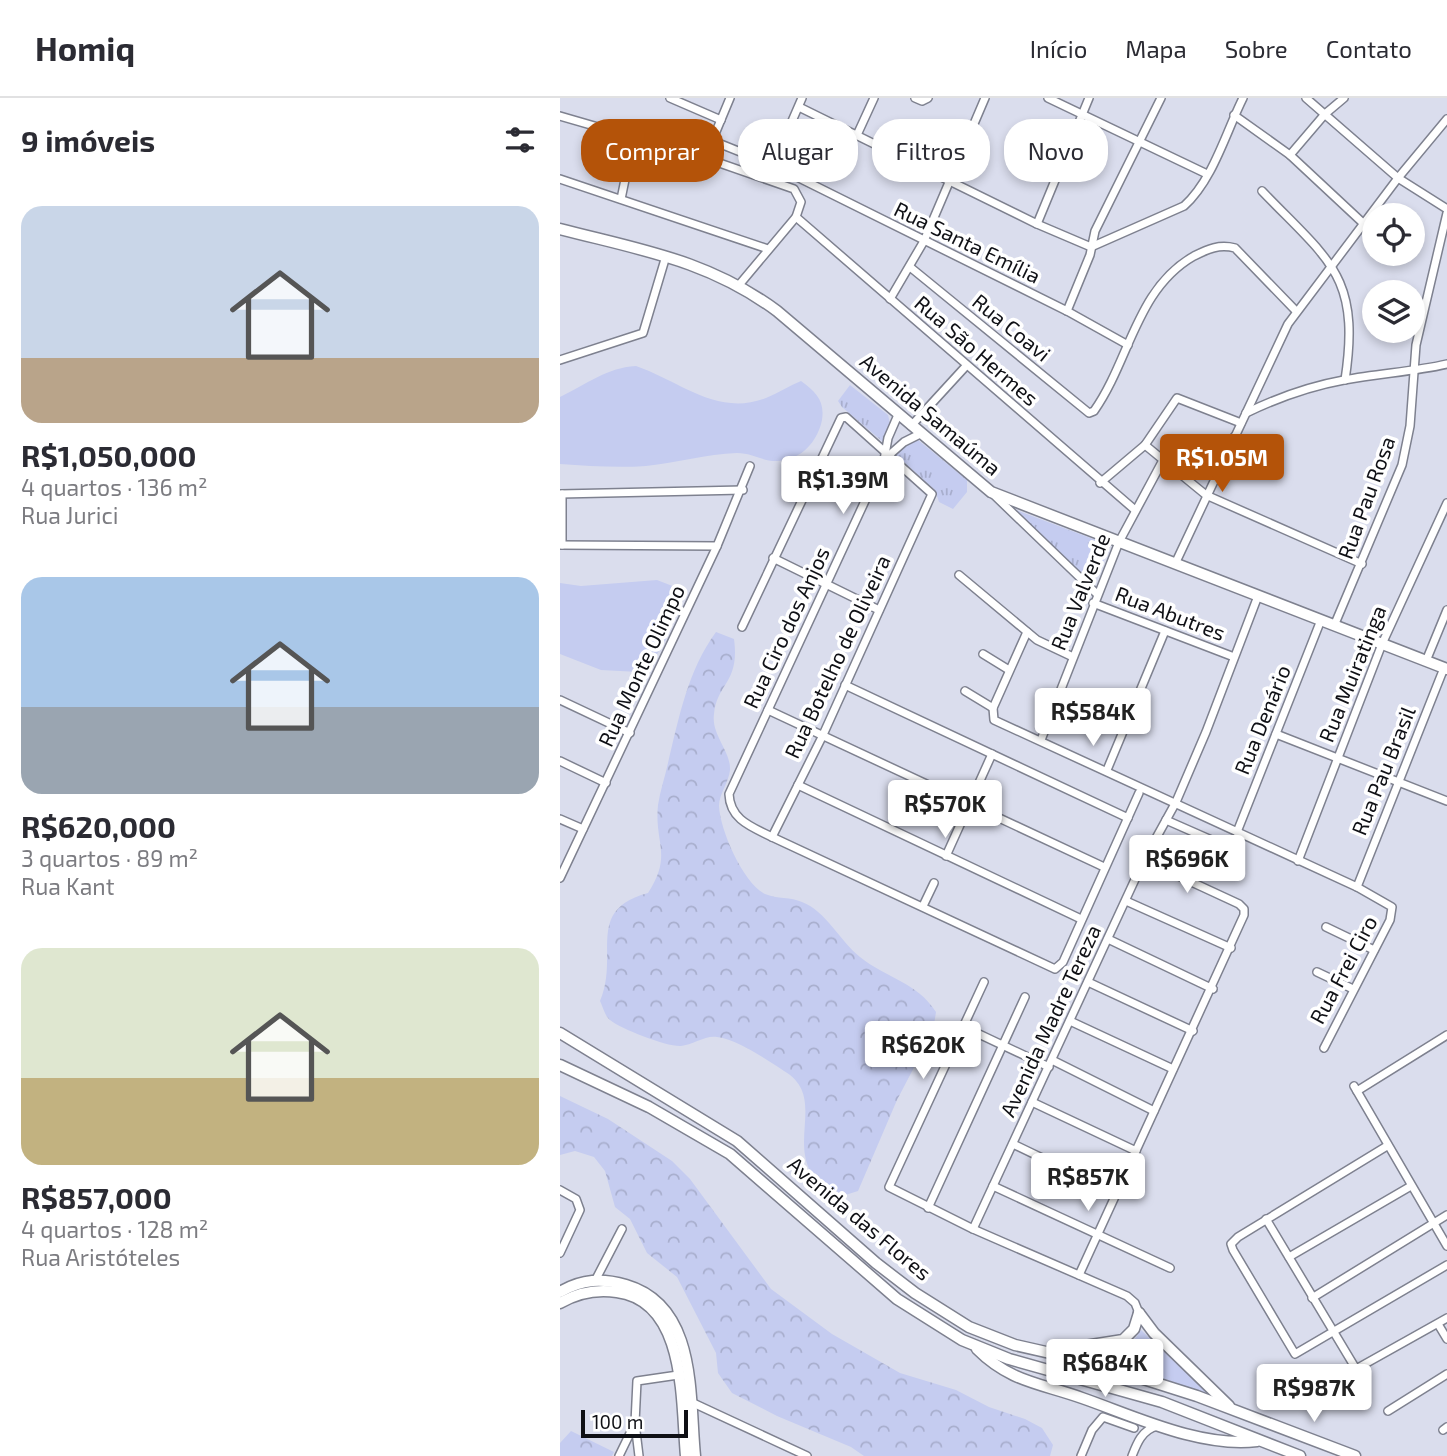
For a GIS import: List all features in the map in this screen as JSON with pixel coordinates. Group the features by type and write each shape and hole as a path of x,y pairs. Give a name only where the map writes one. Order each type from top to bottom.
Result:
{"main road":[{"name":"Avenida Samaúma","path":"560,229 666,256 714,272 739,285 777,311 991,492 1446,669"},
{"name":"Avenida das Flores","path":"560,1033 737,1142 915,1293 969,1327 1041,1352 1090,1362 1232,1408 1355,1456"},
{"name":"Avenida das Flores","path":"560,1065 649,1107 730,1154 897,1298 973,1346 1040,1368 1114,1386 1300,1456"},
{"path":"560,1292 596,1279 632,1287 651,1297 666,1310 674,1322 683,1348 694,1455"},
{"path":"560,1303 582,1294 621,1292 643,1302 657,1314 667,1328 694,1455"},
{"path":"1041,1352 1124,1340 1134,1329 1139,1313"},
{"path":"1139,1313 1154,1333 1232,1408"},
{"path":"973,1346 990,1362 1020,1379 1084,1398 1125,1416 1231,1441 1257,1440"}],"street":[{"path":"670,98 719,119"},
{"path":"721,119 730,98"},
{"path":"794,119 802,98"},
{"path":"858,133 874,98"},
{"path":"915,98 922,101 928,98"},
{"path":"976,119 985,98"},
{"path":"1048,98 1208,174"},
{"path":"1037,224 1089,98"},
{"path":"1067,311 1095,231 1161,98"},
{"path":"952,182 1091,247 1184,206 1208,174 1243,98"},
{"path":"1306,98 1398,178 1447,211"},
{"path":"1290,155 1325,114 1344,98"},
{"path":"799,107 824,119"},
{"path":"1234,115 1290,155 1362,222"},
{"path":"560,116 581,122"},
{"path":"1380,203 1447,119"},
{"path":"724,165 794,189 801,202 796,217 739,285"},
{"path":"560,179 768,249"},
{"path":"621,199 625,182"},
{"name":"Rua Santa Emília","path":"807,182 1067,311 1128,345"},
{"path":"890,299 924,241 947,182"},
{"path":"1262,191 1331,265 1340,280 1349,312 1350,347 1345,380"},
{"name":"Rua Pau Rosa","path":"1335,626 1402,465 1410,426 1416,345 1447,211"},
{"name":"Rua São Hermes","path":"796,217 1100,483 1135,510"},
{"path":"1175,564 1296,311 1362,226"},
{"path":"1128,345 1160,283 1184,262 1216,246 1235,248 1296,311"},
{"path":"560,360 643,333 666,256"},
{"name":"Rua Coavi","path":"909,267 1085,411 1092,413 1111,385 1128,345"},
{"path":"1246,414 1267,403 1345,380 1413,373 1447,364"},
{"path":"911,426 966,366"},
{"path":"1100,483 1145,445 1177,398 1241,423"},
{"name":"Rua Ciro dos Anjos","path":"898,415 890,430 886,455 729,794 730,806 738,818 772,837 1051,968 1058,968 1081,919"},
{"path":"742,627 843,416 886,455 920,434"},
{"path":"890,430 904,442"},
{"path":"1234,437 1269,453"},
{"path":"1145,445 1162,462 1206,495 1362,564"},
{"name":"Rua Botelho de Oliveira","path":"772,837 822,737 932,491 886,455"},
{"name":"Rua Valverde","path":"1041,740 1119,542 1162,462"},
{"name":"Rua Monte Olimpo","path":"560,878 717,546 743,489 750,466"},
{"path":"717,546 561,545 561,494 743,489"},
{"path":"991,492 1097,594"},
{"name":"Rua Muiratinga","path":"1298,861 1382,644 1447,503"},
{"path":"773,558 880,610"},
{"path":"960,575 1027,632 1048,646 1073,657"},
{"name":"Avenida Madre Tereza","path":"973,1229 1144,860 1176,802 1258,596"},
{"name":"Rua Abutres","path":"1093,603 1234,657"},
{"path":"1426,662 1447,610"},
{"name":"Rua Denário","path":"1237,832 1321,621"},
{"path":"1107,770 1165,631"},
{"path":"1027,632 993,708 992,717 1357,887"},
{"path":"984,654 1009,670"},
{"name":"Rua Pau Brasil","path":"1357,887 1446,669"},
{"path":"845,685 1128,818"},
{"path":"965,691 993,708"},
{"path":"560,700 630,733"},
{"path":"768,710 1104,867"},
{"path":"1276,734 1447,801"},
{"path":"946,856 992,754"},
{"path":"560,761 606,783"},
{"path":"798,785 1081,919 1139,793"},
{"path":"560,819 583,829"},
{"path":"1166,820 1216,842"},
{"path":"1079,1275 1173,1069 1213,989 1244,915 1243,906 1144,860"},
{"path":"923,906 934,883"},
{"name":"Rua Frei Ciro","path":"1324,1048 1393,911 1389,905 1357,887"},
{"path":"1126,901 1231,948"},
{"path":"1326,928 1374,950"},
{"path":"1108,939 1213,989"},
{"path":"1317,972 1353,989"},
{"path":"984,982 889,1187 973,1229 1131,1298 1139,1313"},
{"path":"1088,982 1193,1031"},
{"path":"928,1208 1025,997"},
{"path":"1070,1021 1173,1069"},
{"path":"964,1027 1154,1111"},
{"path":"1447,1035 1355,1089 1447,1246"},
{"path":"1032,1102 1136,1151"},
{"path":"1013,1144 1116,1194"},
{"path":"1387,1146 1266,1219 1231,1244 1295,1354 1447,1265"},
{"path":"993,1186 1170,1268"},
{"path":"1289,1257 1412,1186"},
{"path":"560,1190 576,1199 580,1210 560,1253"},
{"path":"1312,1298 1447,1215"},
{"path":"1266,1219 1357,1370 1447,1318"},
{"path":"596,1279 622,1229"},
{"path":"1438,1324 1447,1339"},
{"path":"1388,1411 1447,1374"},
{"path":"639,1456 635,1423 637,1381 678,1375"},
{"path":"690,1402 807,1456"},
{"path":"1125,1416 1139,1440"},
{"path":"1081,1456 1092,1430 1103,1417 1134,1428"},
{"path":"619,1456 635,1423"},
{"path":"1132,1456 1139,1440 1149,1429 1159,1426"}],"green space":[{"path":"636,366 699,395 731,403 748,403 766,398 801,381 821,402 821,426 809,447 785,460 770,461 737,453 646,466 560,464 560,397 606,373"},
{"path":"850,385 888,415 890,423 883,442 838,401"},
{"path":"918,440 967,480 967,492 953,509 939,502 935,490 895,454 910,441"},
{"path":"1016,510 1109,545 1101,569 1093,578 1088,578 1035,533"},
{"path":"657,580 675,587 672,623 663,645 639,672 601,670 560,654 560,583 581,586"},
{"path":"716,632 734,639 734,665 719,695 714,722 728,756 730,770 719,802 720,816 741,868 765,894 798,900 811,906 860,957 920,994 936,1012 933,1031 897,1100 858,1191 839,1197 819,1182 808,1166 804,1149 804,1098 798,1084 784,1071 752,1051 717,1037 674,1046 644,1037 610,1020 600,1001 605,984 610,923 616,911 628,901 648,893 660,869 661,849 657,818 660,794 691,678"},
{"path":"560,1096 608,1119 672,1161 690,1179 771,1289 832,1334 900,1373 956,1390 989,1407 1025,1419 1042,1428 1053,1445 1050,1456 864,1456 851,1447 777,1416 732,1393 718,1373 716,1353 677,1277 647,1253 630,1219 615,1207 605,1171 594,1157 575,1151 560,1155"},
{"path":"1141,1330 1209,1395 1093,1353 1108,1353 1121,1349 1132,1342"},
{"path":"571,1431 614,1452 612,1456 560,1456 560,1443"}]}
